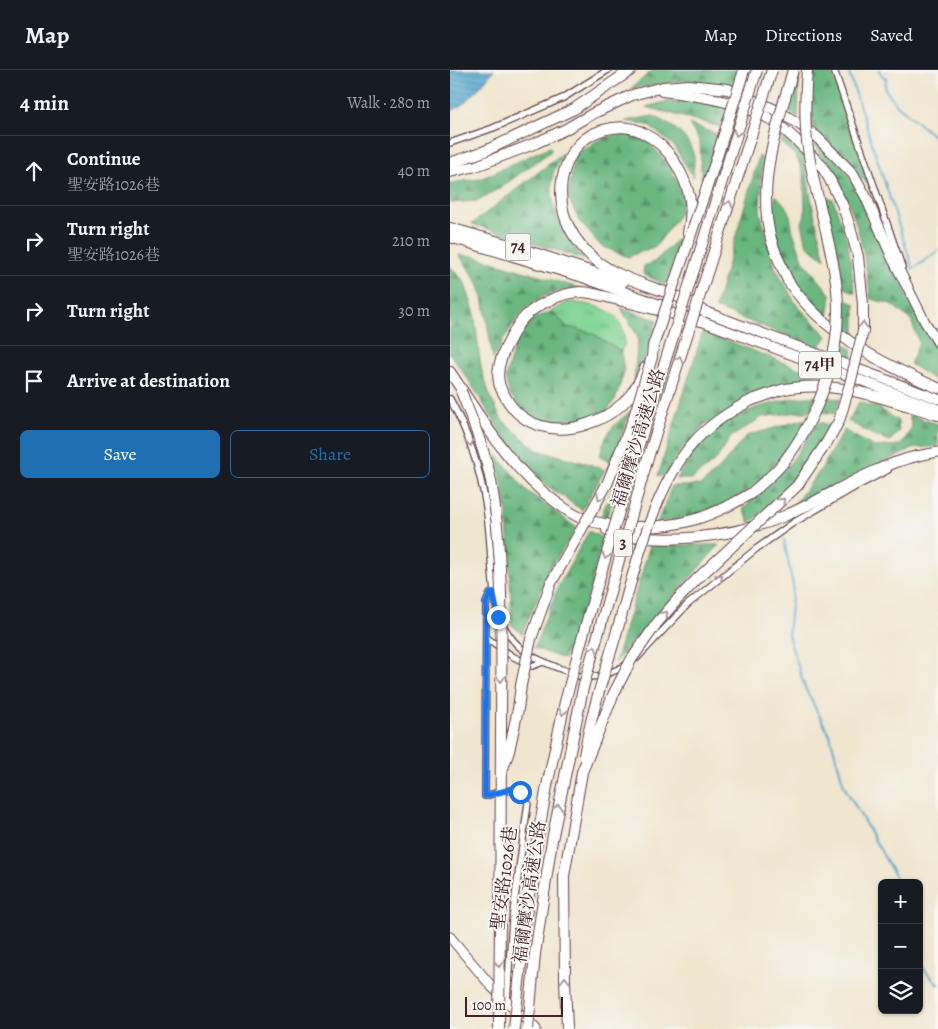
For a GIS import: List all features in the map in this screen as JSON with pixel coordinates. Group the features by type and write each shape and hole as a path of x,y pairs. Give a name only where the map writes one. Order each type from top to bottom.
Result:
{"highway":[{"path":"450,162 486,151 574,109 631,70"},
{"path":"704,316 595,294 580,292 562,296 531,311 520,322 506,347 499,369 498,382 508,402 518,413 542,428 563,429 580,427 598,421 626,403 643,373 653,346 681,262 715,163 744,70"},
{"name":"福爾摩沙高速公路","path":"514,1029 534,863 547,786 565,702 588,615 635,457 757,70"},
{"name":"福爾摩沙高速公路","path":"528,1029 535,954 552,840 583,688 647,461 772,70"},
{"path":"793,70 779,119 766,189 770,237 788,281 813,313 842,337 885,363 938,388"},
{"path":"578,517 617,526 647,527 674,525 705,517 750,494 768,480 783,463 801,437 822,394 830,368 838,315 837,289 808,149 805,120 807,70"},
{"path":"450,172 476,166 536,143 632,95 649,90 688,85 728,89 778,111 817,137 853,174 866,197 907,286"},
{"path":"582,772 614,693 630,660 657,623 698,578 797,486 827,442 839,421 863,332 863,304 858,257 850,227 830,180 821,165 789,134 772,121 754,112 693,95 649,90"},
{"path":"681,262 692,206 681,173 673,159 654,139 640,131 625,127 611,128 587,137 567,161 564,171 562,197 564,214 578,242 594,258 609,269 639,283 685,300 704,316"},
{"name":"74","path":"450,228 584,273 645,298 704,316"},
{"name":"74","path":"450,237 584,273"},
{"path":"501,774 509,750 518,709 520,685 531,639 551,583 608,484 634,417 652,357 653,346"},
{"path":"450,372 461,391 508,457 548,497 578,517 624,536 644,538 700,536 738,530 780,517 882,467 917,456"},
{"path":"567,1029 564,876 588,731 631,580 659,498 681,459 710,425 724,415 752,400 781,390 809,387 837,388 874,395 938,416"},
{"path":"461,391 489,471 495,512 500,612 499,1029"}],"main road":[{"path":"907,286 938,343"},
{"name":"74甲","path":"704,316 938,399"},
{"name":"74甲","path":"704,316 938,409"},
{"path":"917,456 938,452"},
{"path":"450,938 482,976 536,1029"}],"street":[{"path":"450,143 493,128 563,98 608,70"},
{"path":"834,70 907,286"},
{"path":"450,399 465,430 480,476 486,507 493,592 498,617 511,639 522,650 542,662 582,677 598,676 621,668 640,655 687,605 756,548 793,523 855,487 917,456"},
{"name":"聖安路1026巷","path":"493,592 486,603 485,796 512,789 525,796 528,803 512,920 507,1002"},
{"path":"487,638 512,656 532,666 542,662"}],"green space":[{"path":"653,70 738,70 732,87 686,80 630,89"},
{"path":"811,70 831,70 871,188 813,127 810,111"},
{"path":"799,73 798,118 787,109"},
{"path":"698,100 727,107 721,127 646,107 665,102"},
{"path":"653,116 679,132 692,149 694,157 693,177 673,145 648,125 625,121"},
{"path":"689,124 719,135 702,195 700,142"},
{"path":"620,132 647,140 669,165 683,198 680,213 656,246 628,257 601,246 579,221 568,197 575,155 595,142"},
{"path":"784,136 804,157 812,204 825,259 807,245 802,223 805,214 804,176 796,156 781,143"},
{"path":"816,140 844,168 864,204 928,337 938,351 938,382 910,364 919,343 911,320 891,304 871,299 862,245 855,219 841,188 818,152"},
{"path":"549,147 552,149 550,152 500,188 476,201 450,203 450,183 480,179"},
{"path":"563,153 553,174 552,198 564,230 584,259 472,224"},
{"path":"759,156 763,159 760,211 775,267 796,304 827,336 819,348 715,308"},
{"path":"776,195 789,210 793,232 803,260 831,295 828,318 803,295 787,269 778,245 773,220"},
{"path":"822,195 833,199 848,244 855,293 842,287"},
{"path":"685,232 666,285 643,274 644,266 654,262"},
{"path":"459,255 473,256 579,288 561,291 534,302 517,319 493,359 483,297 477,281"},
{"path":"450,266 464,281 474,311 481,368 491,399 502,420 537,450 605,470 582,510 546,485 522,463 450,354"},
{"path":"841,297 855,304 855,339 843,329"},
{"path":"569,302 604,309 616,317 622,327 625,343 621,351 592,333 567,327 552,311"},
{"path":"621,308 657,320 642,367 634,381 638,337"},
{"path":"552,311 567,327 592,333 621,351 624,372 616,398 607,411 584,422 546,424 521,407 510,395 505,378 517,338 535,318"},
{"path":"703,331 820,377 819,380 812,383 791,384 704,425 677,456 665,476 658,476"},
{"path":"841,342 853,350 851,361 838,355"},
{"path":"817,396 809,412 762,417 731,437 716,460 692,479 677,479 696,447 725,422 755,408 793,398"},
{"path":"829,398 840,399 835,414 821,412"},
{"path":"859,402 879,408 898,421 899,431 890,441 871,434 848,421"},
{"path":"631,411 611,462 600,456 604,441 614,426"},
{"path":"909,415 938,424 938,446 915,448 869,469 789,511 821,469 844,430 874,447 901,445 912,428"},
{"path":"806,419 793,444 758,484 729,502 693,515 657,523 672,486 701,485 719,469 746,436"},
{"path":"819,422 832,426 801,471 769,507 750,523 743,509 791,462"},
{"path":"497,455 526,490 577,528 550,569 522,634 512,625 507,513"},
{"path":"620,473 624,475 606,518 601,516"},
{"path":"589,531 603,538 587,601 564,659 534,648 559,585"},
{"path":"650,545 719,545 615,663"}],"water":[{"path":"450,70 494,70 468,99 450,112"}],"waterway":[{"path":"848,70 913,269 938,251"},
{"path":"879,70 882,76 886,78 885,89 896,104 938,140"},
{"path":"784,540 793,586 788,635 805,688 830,736 844,786 897,879"},
{"path":"923,968 938,985"}],"route":[{"path":"498,617 493,592 486,603 485,796 512,789 520,792"}]}
